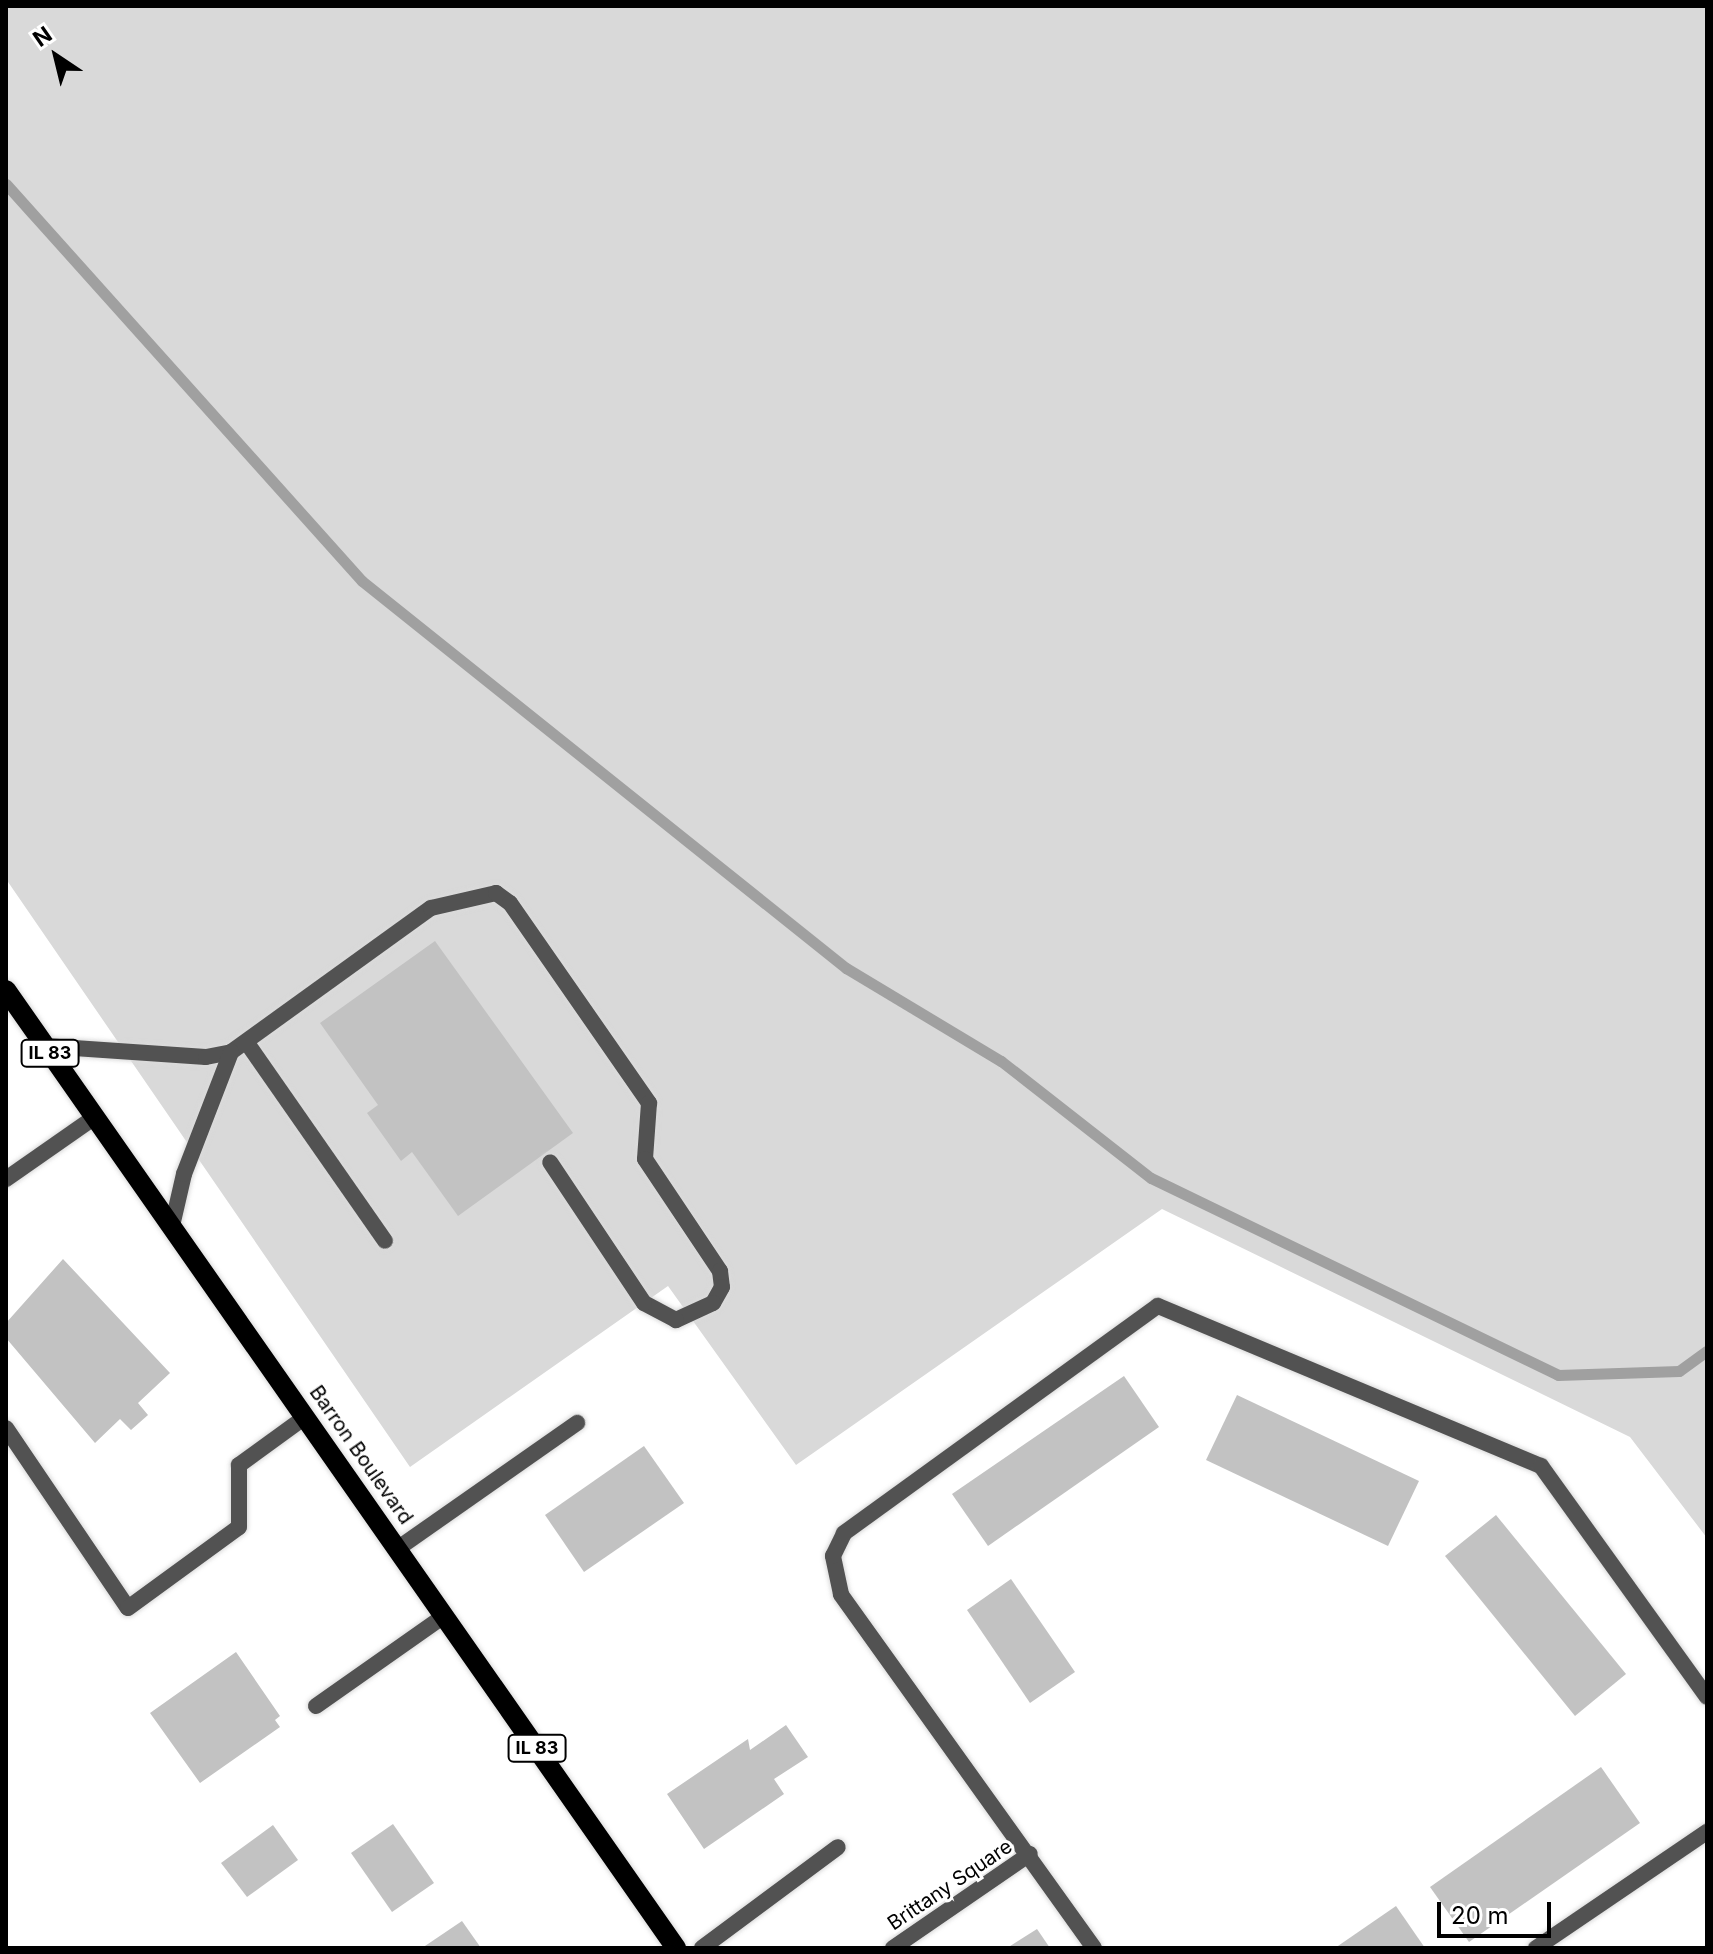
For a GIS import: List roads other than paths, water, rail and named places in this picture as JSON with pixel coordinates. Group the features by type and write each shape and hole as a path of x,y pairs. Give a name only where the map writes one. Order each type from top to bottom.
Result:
{"main road":[{"name":"Barron Boulevard","path":"6,990 676,1948"}],"lane":[{"path":"45,1046 206,1057 231,1052 431,908 496,893 510,903 649,1103 645,1159 720,1271 722,1287 713,1303 676,1320 644,1303 550,1162"},
{"path":"247,1043 385,1241"},
{"path":"172,1226 184,1174 231,1052"},
{"path":"6,1179 95,1117"},
{"path":"1094,1948 1030,1854 841,1594 833,1556 844,1533 1158,1306 1541,1466 1707,1697"},
{"path":"6,1428 128,1608 239,1527 239,1465 305,1417"},
{"path":"397,1549 577,1423"},
{"path":"316,1706 444,1616"},
{"path":"1536,1948 1707,1832"},
{"path":"702,1948 838,1847"},
{"name":"Brittany Square","path":"893,1948 1030,1854"}],"waterway":[{"path":"6,184 362,581 846,968 1001,1061 1151,1178 1558,1375 1679,1371 1707,1351"}]}
